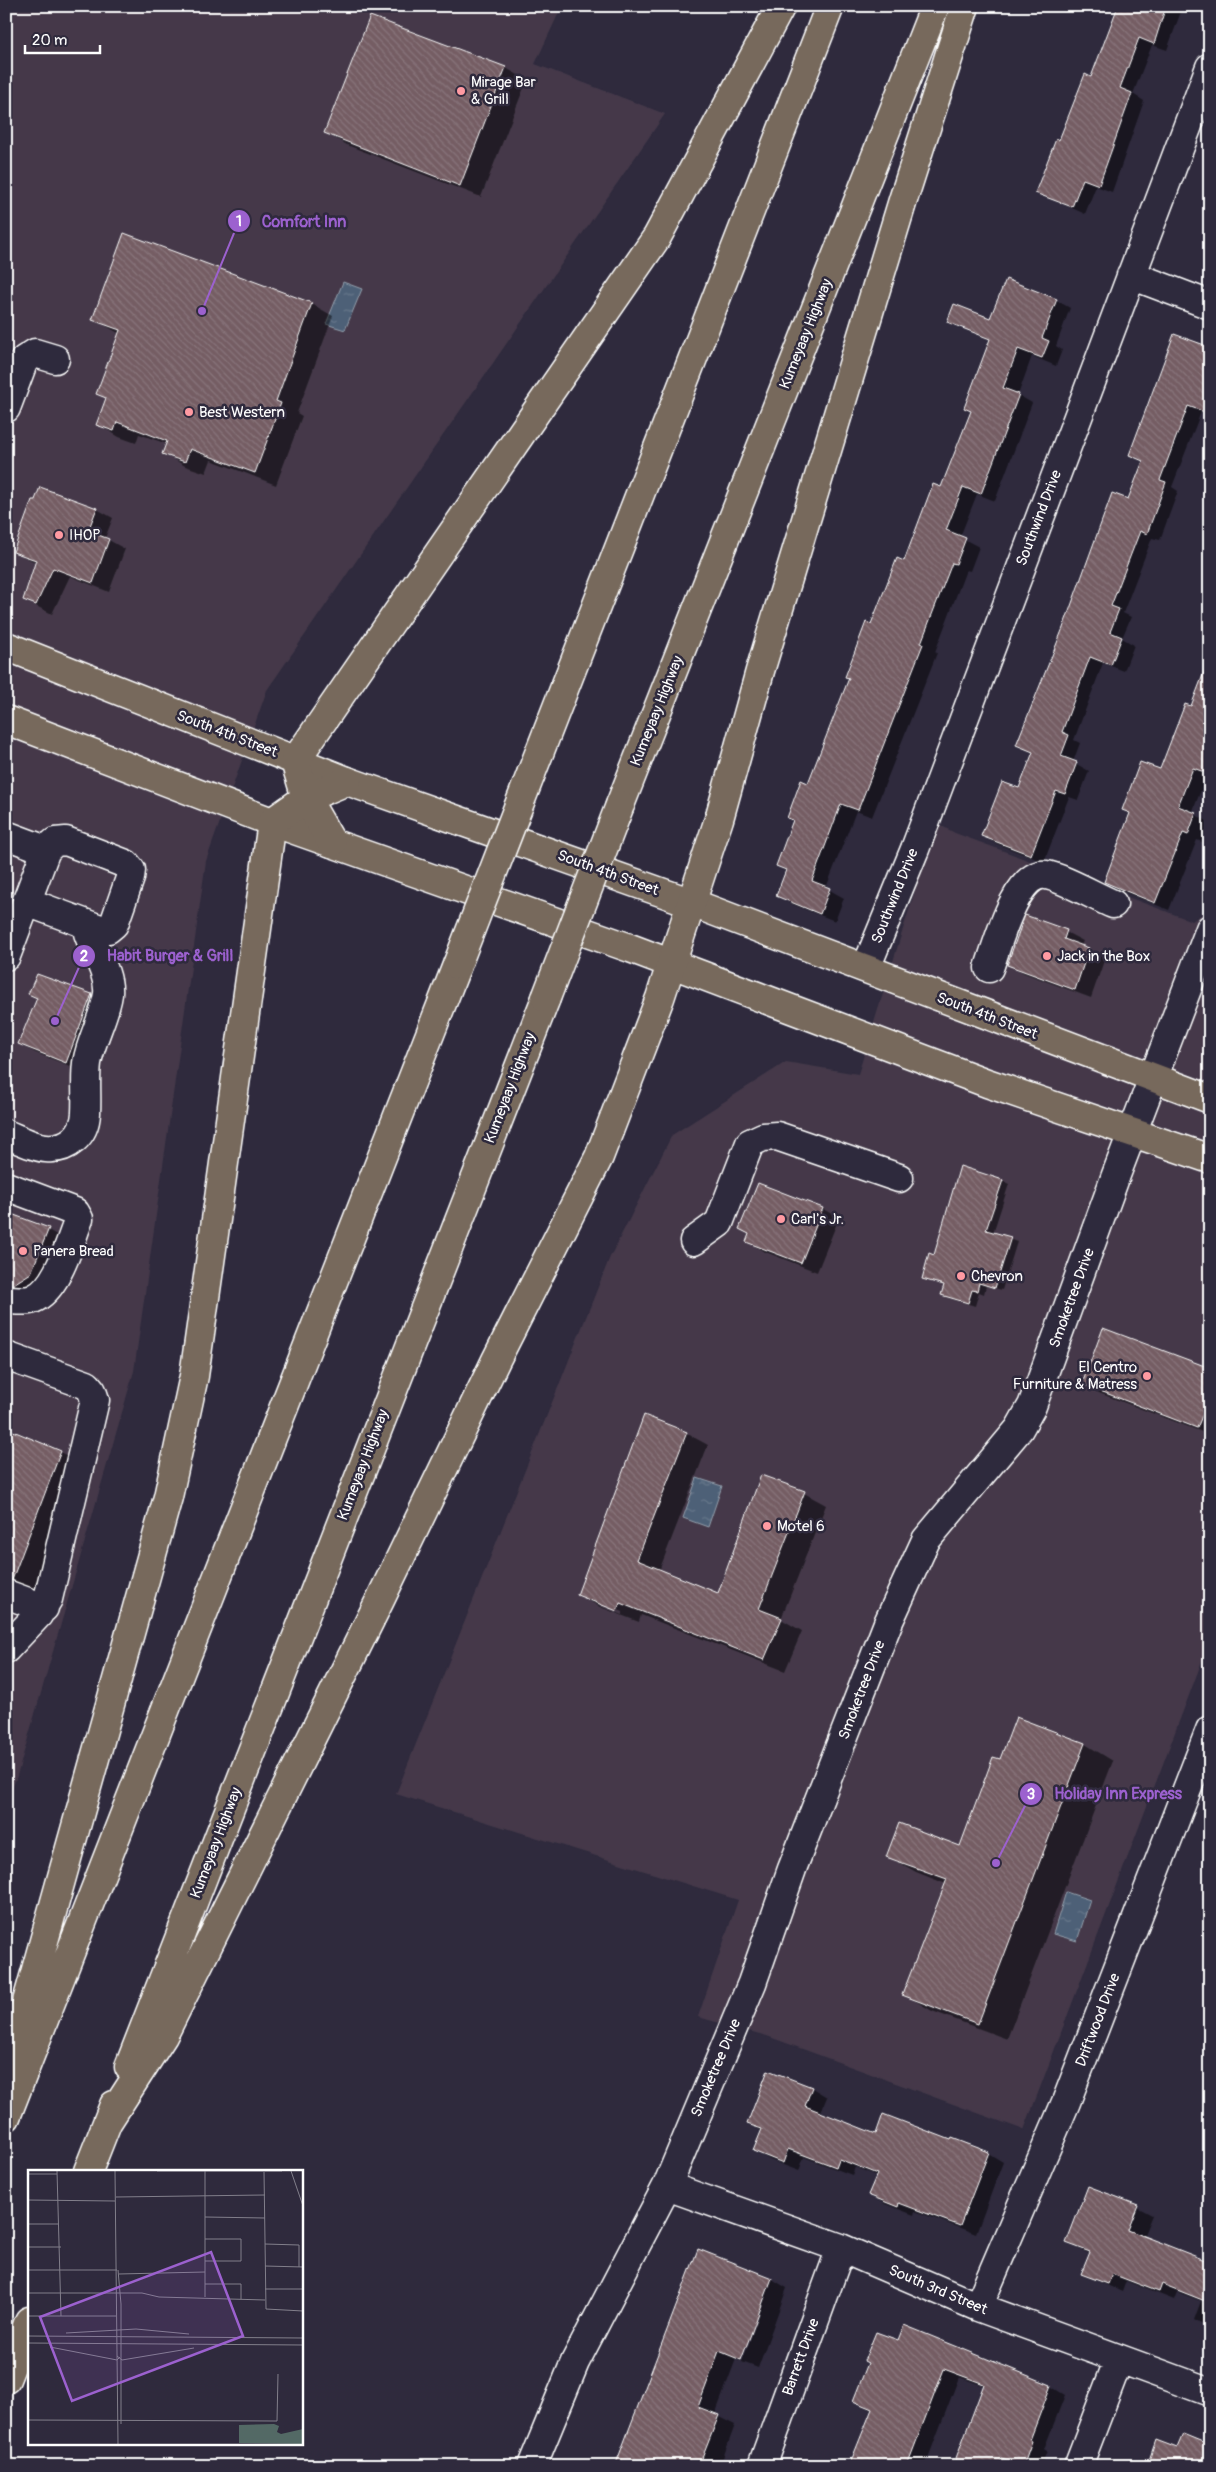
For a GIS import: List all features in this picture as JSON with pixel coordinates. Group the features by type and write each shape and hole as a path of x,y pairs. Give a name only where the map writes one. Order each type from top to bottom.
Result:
{"main road":[{"path":"332,843 306,798 295,761 657,237 780,6"},
{"path":"6,2117 238,1530 830,6"},
{"name":"Kumeyaay Highway","path":"88,2170 620,806 935,6"},
{"path":"108,2121 163,2036 380,1600 500,1351 599,1157 672,964 720,819 760,671 964,6"},
{"name":"South 4th Street","path":"6,646 347,781 692,903 1210,1099"},
{"path":"6,720 272,822 672,964 987,1083 1210,1160"},
{"path":"6,2077 168,1497 190,1394 222,1190 272,822 306,798 347,781"},
{"path":"6,2378 28,2323"}],"street":[{"name":"Southwind Drive","path":"866,968 915,849 1210,67"},
{"path":"1131,275 1210,304"},
{"path":"6,408 24,360 35,353 55,359"},
{"path":"6,835 46,850"},
{"path":"6,956 46,850 55,842 66,840 126,864 131,870 114,924 108,929 91,926 27,902"},
{"path":"989,968 1014,901 1034,878 1046,875 1113,904"},
{"path":"6,1134 44,1148 55,1148 72,1142 80,1134 85,1124 87,1066 92,1040 108,993 106,980 88,933 91,926"},
{"name":"Smoketree Drive","path":"532,2466 576,2362 667,2186 752,1983 792,1869 891,1615 926,1540 1019,1429 1032,1406 1131,1134 1210,929"},
{"path":"694,1240 719,1223 750,1143 763,1137 777,1136 899,1178"},
{"path":"6,1186 78,1214 79,1219 61,1266 47,1290 34,1298 6,1300"},
{"path":"6,1356 87,1385 96,1400 44,1608 6,1649"},
{"path":"6,1594 44,1608"},
{"name":"Driftwood Drive","path":"978,2307 1066,2102 1210,1730"},
{"name":"South 3rd Street","path":"667,2186 841,2248 978,2307 1210,2392"},
{"name":"Barrett Drive","path":"762,2466 841,2248"},
{"path":"1078,2466 1120,2359"}],"shaded area":[{"path":"6,6 562,6 535,64 665,114 267,690 206,861 134,1371 17,1776 6,1805"},
{"path":"936,823 955,833 1192,921 1210,909 1210,1640 1024,2130 767,2036 698,2017 738,1900 396,1794 610,1257 672,1135 786,1062 858,1074"}],"water":[{"path":"343,282 362,289 345,330 326,324"},
{"path":"697,1478 722,1486 708,1527 683,1518"},
{"path":"1066,1892 1090,1900 1077,1941 1053,1934"}],"building":[{"path":"1118,6 1166,6 1154,44 1139,38 1120,88 1132,93 1099,185 1083,179 1072,207 1035,193 1056,139 1059,140 1085,74 1091,77"},
{"name":"Mirage Bar & Grill","path":"370,16 506,67 460,186 324,133"},
{"path":"124,233 312,303 276,401 281,403 255,473 190,449 185,462 162,454 167,441 117,422 114,431 96,425 106,398 96,394 120,330 92,320"},
{"path":"1006,279 1057,299 1042,338 1049,341 1042,358 1018,349 1003,388 1019,394 981,494 963,487 946,530 966,538 956,564 952,563 921,643 923,644 858,810 841,804 812,881 830,888 820,914 776,896 786,870 776,866 793,820 787,818 801,780 808,783 849,678 845,677 866,622 871,624 897,558 904,561 933,484 941,487 971,411 964,408 990,339 947,322 954,304 990,318"},
{"path":"1174,334 1210,347 1210,414 1188,406 1160,480 1166,482 1147,534 1140,531 1111,606 1119,609 1110,632 1122,637 1111,665 1090,657 1062,732 1069,735 1061,756 1077,762 1065,794 1056,791 1031,855 981,836 1002,782 1019,788 1033,752 1016,745 1063,628 1112,493 1128,499 1143,461 1129,455"},
{"name":"IHOP","path":"40,487 97,508 88,531 109,539 93,583 53,568 36,605 23,600 36,560 13,552 32,500 35,500"},
{"path":"1208,662 1210,774 1193,768 1178,806 1196,813 1188,835 1183,833 1155,903 1104,882 1130,813 1122,810 1140,762 1160,769 1185,704 1191,706"},
{"name":"Jack in the Box","path":"1025,915 1067,930 1064,939 1089,948 1075,990 1007,965"},
{"path":"37,974 92,994 66,1063 18,1044 37,998 28,994"},
{"name":"Chevron","path":"960,1166 1003,1180 986,1230 1011,1237 995,1288 979,1283 977,1291 972,1290 968,1303 941,1295 944,1285 922,1279 929,1253 934,1255"},
{"name":"Carl's Jr.","path":"758,1183 823,1208 801,1263 746,1242 749,1234 739,1229"},
{"name":"Panera Bread","path":"6,1212 49,1228 31,1273 12,1285 6,1284"},
{"name":"El Centro Furniture & Matress","path":"1103,1328 1210,1368 1210,1397 1197,1428 1082,1384"},
{"name":"Motel 6","path":"644,1415 687,1432 637,1560 718,1593 761,1475 805,1491 759,1609 782,1618 764,1660 620,1603 617,1611 577,1595"},
{"path":"6,1428 61,1451 12,1580 6,1579"},
{"path":"1016,1717 1085,1743 978,2024 902,1995 947,1879 886,1857 899,1823 960,1846 993,1757 1000,1759"},
{"path":"768,2070 812,2087 805,2106 876,2134 883,2114 951,2140 952,2138 989,2152 960,2226 899,2203 898,2207 868,2195 877,2174 839,2159 836,2167 788,2149 783,2163 753,2151 762,2129 747,2124"},
{"path":"1088,2186 1138,2205 1128,2230 1210,2262 1210,2303 1162,2284 1159,2292 1112,2274 1108,2284 1081,2274 1090,2252 1066,2243"},
{"path":"698,2249 772,2278 751,2334 741,2360 719,2351 698,2407 719,2415 699,2466 615,2466"},
{"path":"904,2325 1051,2385 1030,2440 1032,2441 1023,2466 1002,2458 999,2466 953,2466 984,2384 944,2369 908,2463 909,2466 849,2466 872,2409 853,2401 868,2363 864,2361 876,2332 898,2340"},
{"path":"1183,2434 1210,2445 1210,2466 1147,2466 1156,2440 1177,2448"}],"place":[{"name":"Mirage Bar & Grill","path":"461,91"},
{"name":"Comfort Inn","path":"202,311"},
{"name":"Best Western","path":"189,412"},
{"name":"IHOP","path":"59,535"},
{"name":"Jack in the Box","path":"1047,956"},
{"name":"Habit Burger & Grill","path":"55,1021"},
{"name":"Carl's Jr.","path":"781,1219"},
{"name":"Panera Bread","path":"23,1251"},
{"name":"Chevron","path":"961,1276"},
{"name":"El Centro Furniture & Matress","path":"1147,1376"},
{"name":"Motel 6","path":"767,1526"},
{"name":"Holiday Inn Express","path":"996,1863"}]}
